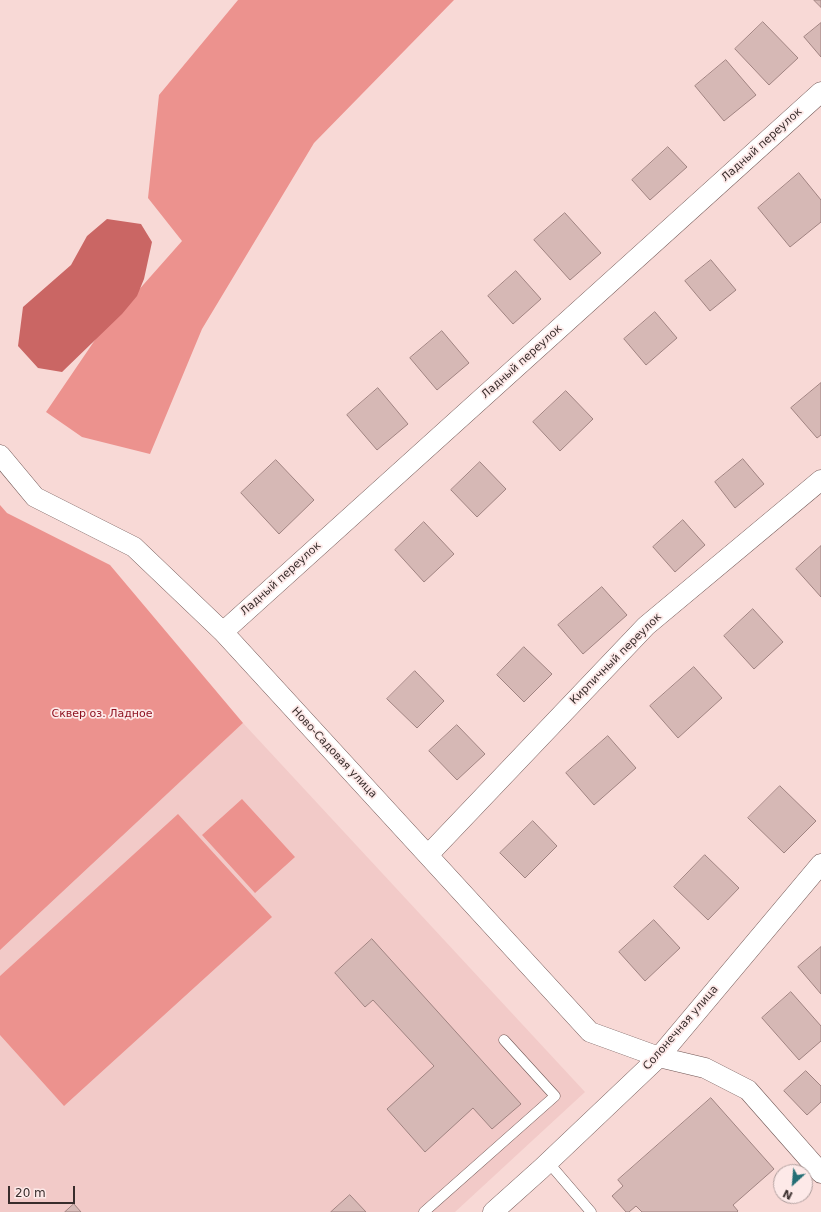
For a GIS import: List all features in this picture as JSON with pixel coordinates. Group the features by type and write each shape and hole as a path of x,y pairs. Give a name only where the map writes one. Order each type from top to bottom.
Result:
{"street":[{"name":"Ладный переулок","path":"223,632 821,92"},
{"name":"Ново-Садовая улица","path":"0,455 35,498 134,547 223,632 590,1032 659,1057 705,1068 748,1090 821,1173"},
{"name":"Кирпичный переулок","path":"428,855 646,626 821,480"},
{"name":"Солонечная улица","path":"493,1212 659,1057 821,864"}],"lane":[{"path":"424,1212 555,1096 504,1040"},
{"path":"548,1162 591,1212"}],"shaded area":[{"path":"107,219 141,224 152,242 144,279 137,296 122,314 62,372 38,368 18,346 23,307 71,265 87,236"},
{"path":"243,723 585,1092 455,1212 0,1212 0,947"}],"green space":[{"path":"238,0 454,0 314,143 202,329 150,454 82,437 46,412 97,337 182,241 148,198 159,95"},
{"name":"Сквер оз. Ладное","path":"0,505 7,513 110,565 243,723 0,950"},
{"path":"242,799 295,857 255,893 202,835"},
{"path":"178,814 272,917 64,1106 0,1035 0,976"}],"building":[{"path":"814,0 821,0 821,7"},
{"path":"763,22 798,58 769,85 735,49"},
{"path":"821,23 821,57 804,37"},
{"path":"726,60 756,95 724,121 695,86"},
{"path":"668,147 687,167 650,200 632,180"},
{"path":"799,173 821,200 821,222 790,247 758,208"},
{"path":"565,213 601,253 570,280 534,240"},
{"path":"711,260 736,290 710,311 685,281"},
{"path":"516,271 541,299 513,324 488,296"},
{"path":"655,312 677,338 646,365 624,339"},
{"path":"442,331 469,363 437,390 410,358"},
{"path":"821,383 821,435 817,438 791,408"},
{"path":"378,388 408,424 377,450 347,415"},
{"path":"566,391 593,419 560,451 533,422"},
{"path":"743,459 764,484 735,508 715,482"},
{"path":"276,460 314,500 279,534 241,493"},
{"path":"480,462 506,489 477,517 451,490"},
{"path":"683,520 705,545 675,572 653,547"},
{"path":"424,522 454,554 424,582 395,550"},
{"path":"821,546 821,597 796,569"},
{"path":"602,587 627,615 583,654 558,625"},
{"path":"753,609 783,642 754,669 724,636"},
{"path":"524,647 552,674 524,702 497,675"},
{"path":"694,667 722,698 678,738 650,706"},
{"path":"415,671 444,701 417,728 387,699"},
{"path":"457,725 485,754 457,780 429,751"},
{"path":"608,736 636,768 594,805 566,773"},
{"path":"780,786 816,821 784,853 748,818"},
{"path":"533,821 557,846 525,878 500,853"},
{"path":"705,855 739,888 708,920 674,887"},
{"path":"654,920 680,948 645,981 619,952"},
{"path":"372,939 521,1104 492,1129 473,1108 425,1152 387,1109 434,1066 373,1000 365,1007 335,973"},
{"path":"821,947 821,994 798,967"},
{"path":"791,992 821,1026 821,1041 799,1060 762,1018"},
{"path":"806,1071 821,1086 821,1102 807,1115 784,1091"},
{"path":"711,1098 773,1168 773,1170 733,1205 738,1211 737,1212 642,1212 636,1206 629,1212 626,1212 612,1196 623,1186 618,1180"},
{"path":"350,1195 366,1212 331,1212"},
{"path":"74,1204 81,1212 65,1212"}]}
